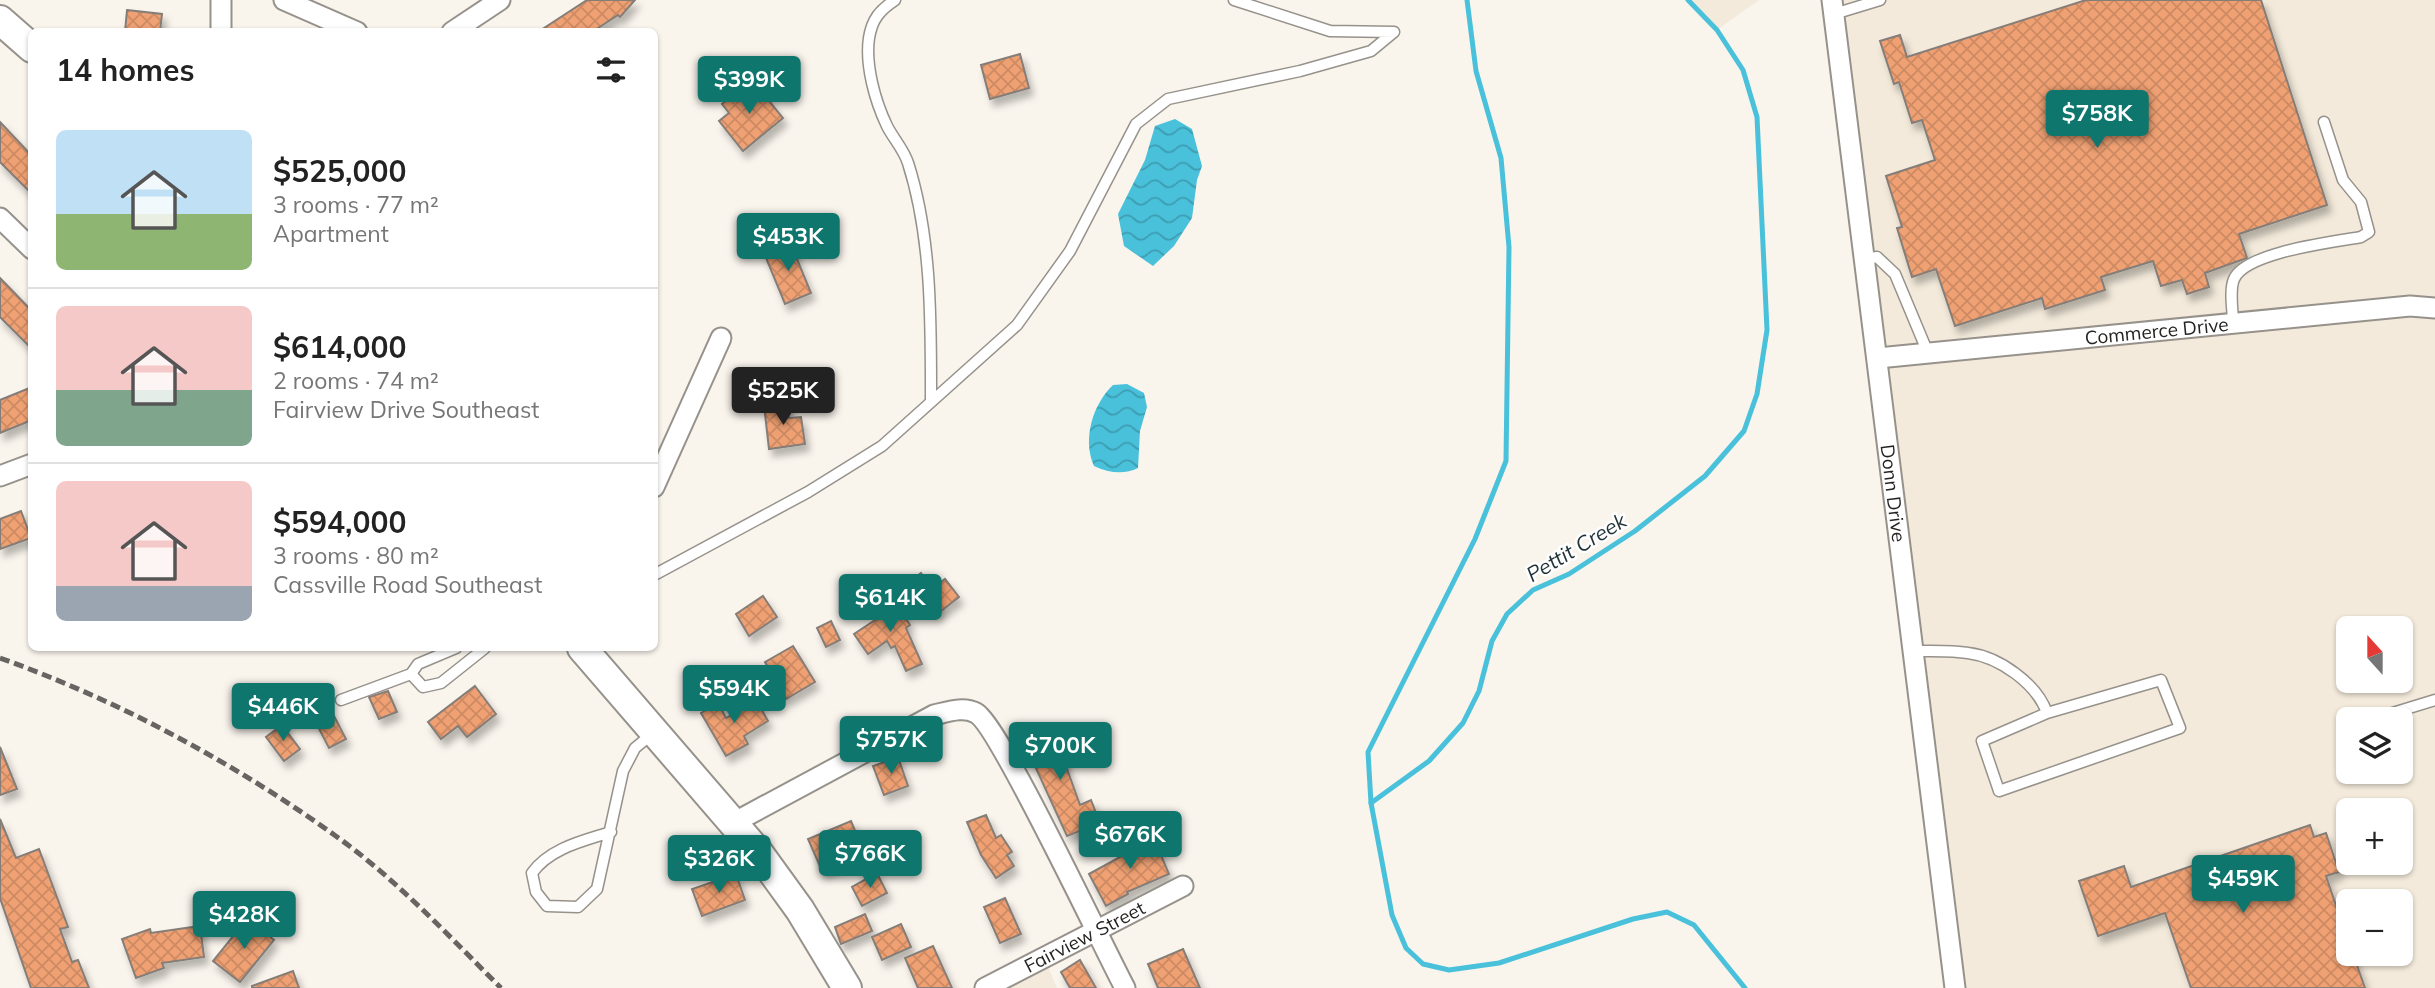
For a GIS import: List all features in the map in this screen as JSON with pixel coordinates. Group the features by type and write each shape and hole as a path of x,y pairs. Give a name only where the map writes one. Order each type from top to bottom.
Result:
{"main road":[{"path":"0,20 28,44"},
{"path":"588,651 735,822 781,881 847,988"}],"street":[{"path":"220,28 221,0"},
{"path":"284,0 348,28"},
{"path":"458,28 500,0"},
{"name":"Donn Drive","path":"1833,7 1955,988"},
{"path":"0,218 28,245"},
{"name":"Commerce Drive","path":"1878,358 2410,306 2435,308"},
{"path":"658,478 721,338"},
{"path":"0,476 28,466"},
{"path":"735,822 934,715 958,709 976,713 990,728 1019,780 1125,988"},
{"name":"Fairview Street","path":"985,988 1183,886"}],"lane":[{"path":"895,0 877,13 869,38 871,76 886,124 907,161 920,217 931,324 932,401"},
{"path":"658,573 808,492 882,446 1017,325 1070,251 1136,124 1168,99 1300,71 1371,51 1394,32 1330,31 1234,0"},
{"path":"1833,7 1880,0"},
{"path":"2233,323 2234,280 2244,268 2269,256 2361,237 2369,232 2361,202 2343,180 2324,122"},
{"path":"1865,259 1877,257 1895,274 1928,353"},
{"path":"341,700 411,674 418,664 449,651"},
{"path":"411,674 423,687 441,683 481,651"},
{"path":"1914,651 1971,653 2012,671 2042,698 2047,713"},
{"path":"2161,680 2180,728 1999,791 1982,741 2047,713 2161,680"},
{"path":"2412,707 2435,700"},
{"path":"611,832 577,843 542,859 533,873 536,892 547,906 578,907 597,889 611,832 624,771 635,748 655,731"}],"shaded area":[{"path":"1688,0 1759,0 1717,30"},
{"path":"1832,0 2435,0 2435,988 1955,988"},
{"path":"1047,964 1057,988 987,988"}],"water":[{"path":"1175,119 1192,129 1202,166 1197,180 1192,218 1174,246 1153,266 1124,246 1118,214 1145,160 1155,126"},
{"path":"1127,384 1144,393 1147,407 1140,431 1138,468 1127,472 1111,472 1094,466 1089,434 1095,412 1106,393 1113,385"}],"building":[{"path":"587,0 635,0 620,17 618,15 598,28 544,28"},
{"path":"2086,0 2261,0 2327,205 2239,234 2247,258 2205,273 2209,287 2187,294 2182,280 2161,286 2153,261 2101,277 2105,290 2045,309 2042,298 1955,326 1936,269 1912,277 1897,228 1902,227 1886,176 1935,160 1922,120 1912,123 1899,82 1894,84 1880,41 1900,35 1907,57"},
{"path":"127,10 162,14 160,28 125,28"},
{"path":"1020,54 1029,88 990,99 981,65"},
{"path":"752,80 783,118 743,151 719,121 729,113 722,104"},
{"path":"0,122 28,152 28,190 0,162"},
{"path":"790,242 811,293 785,304 764,253"},
{"path":"0,278 28,307 28,345 0,317"},
{"path":"28,389 28,422 0,433 0,400"},
{"path":"787,402 789,418 801,417 805,444 769,449 764,405"},
{"path":"21,511 28,530 28,539 0,549 0,519"},
{"path":"921,573 933,588 945,579 959,597 936,615 910,582"},
{"path":"763,596 777,617 749,636 736,614"},
{"path":"893,598 910,625 906,628 922,664 906,671 895,646 891,648 887,641 868,654 854,634 881,616 877,608"},
{"path":"831,621 840,640 826,647 817,628"},
{"path":"793,646 815,682 786,699 765,662"},
{"path":"475,686 496,714 467,737 458,726 441,739 428,722"},
{"path":"388,691 397,712 379,719 369,697"},
{"path":"756,700 768,721 744,736 748,744 726,756 701,713 718,703 726,718"},
{"path":"333,714 346,739 329,748 316,723"},
{"path":"282,725 300,749 284,761 266,737"},
{"path":"1060,727 1070,749 1061,752 1080,805 1091,800 1100,823 1067,836 1024,742"},
{"path":"0,747 17,789 0,795"},
{"path":"898,757 908,786 884,795 873,766"},
{"path":"986,815 996,838 1001,835 1012,852 1007,855 1014,866 996,878 981,855 967,822"},
{"path":"0,819 16,858 39,849 68,927 60,929 72,962 78,960 89,988 31,988 0,898"},
{"path":"851,821 861,845 841,854 845,861 822,871 808,839"},
{"path":"2310,825 2314,837 2326,833 2336,863 2336,873 2326,876 2336,906 2336,966 2357,966 2365,988 2191,988 2165,913 2098,936 2079,881 2124,866 2131,887"},
{"path":"1152,834 1169,874 1127,892 1128,894 1106,906 1089,874 1131,851 1128,844"},
{"path":"877,873 887,893 862,906 852,887"},
{"path":"736,874 745,900 702,916 692,889"},
{"path":"1005,898 1021,934 1000,943 984,907"},
{"path":"865,914 872,931 841,944 835,927"},
{"path":"247,919 274,940 240,982 213,961"},
{"path":"901,924 911,947 882,960 872,937"},
{"path":"200,926 204,957 162,963 164,968 136,978 122,939 150,929 151,933"},
{"path":"933,946 952,988 918,988 905,958"},
{"path":"1183,949 1200,988 1158,988 1148,964"},
{"path":"1080,960 1096,988 1070,988 1061,972"},
{"path":"293,971 299,988 252,988 252,986"}],"waterway":[{"path":"1467,0 1476,71 1501,158 1509,247 1506,461 1475,539 1368,752 1371,803 1392,915 1406,948 1423,964 1449,970 1499,963 1633,919 1667,912 1694,925 1745,988"},
{"name":"Pettit Creek","path":"1371,803 1429,761 1463,723 1479,691 1492,641 1507,614 1533,590 1569,574 1635,531 1705,476 1744,431 1757,394 1767,330 1757,117 1743,70 1717,30 1688,0"}],"railway":[{"path":"0,658 87,693 172,734 294,807 378,869 501,988"}]}
